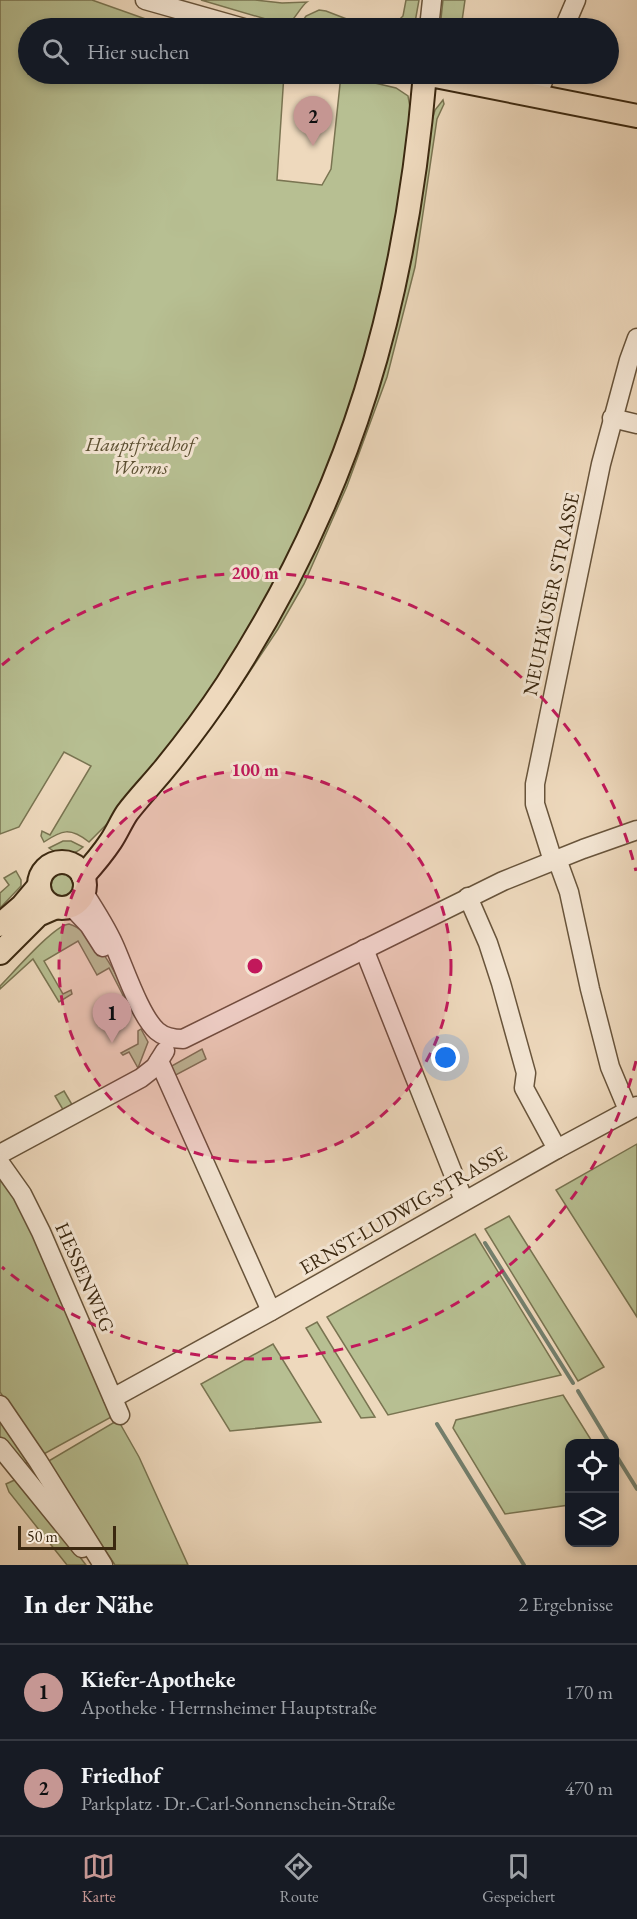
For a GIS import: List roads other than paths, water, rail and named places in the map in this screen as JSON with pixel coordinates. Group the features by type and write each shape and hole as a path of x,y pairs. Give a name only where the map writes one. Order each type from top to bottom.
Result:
{"main road":[{"path":"0,953 38,915 73,889 112,839 127,814 183,745 228,682 288,580 334,483 372,373 391,303 409,214 424,84"},
{"path":"476,84 637,116"},
{"path":"62,861 73,889 46,904 38,887 39,877 52,863 62,861"},
{"path":"0,925 27,901 38,887"}],"street":[{"path":"146,0 209,18"},
{"path":"430,18 432,0"},
{"path":"568,18 576,0"},
{"path":"537,96 542,84"},
{"name":"NEUHÄUSER STRASSE","path":"633,1108 610,1067 569,892 535,804 535,784 599,470 612,418 637,338"},
{"path":"612,418 637,424"},
{"path":"73,889 89,925 106,952 125,974 156,1031 169,1038 183,1039 468,897 555,860 637,830"},
{"path":"468,897 488,943 526,1072 524,1088 557,1149"},
{"path":"364,949 464,1201"},
{"path":"0,1154 133,1083 149,1072 159,1061 169,1038"},
{"path":"159,1061 271,1311"},
{"name":"ERNST-LUDWIG-STRASSE","path":"113,1398 633,1108"},
{"name":"HESSENWEG","path":"0,1163 22,1194 41,1232 120,1415"},
{"path":"0,1405 39,1461 103,1565"},
{"path":"0,1447 96,1565"}],"waterway":[{"path":"485,1243 573,1383"},
{"path":"578,1391 607,1439"},
{"path":"437,1424 524,1565"},
{"path":"619,1460 637,1489"}],"place":[{"name":"Friedhof","path":"313,146"},
{"name":"Kiefer-Apotheke","path":"112,1043"}],"park label":[{"name":"Hauptfriedhof Worms","path":"140,456"}]}
